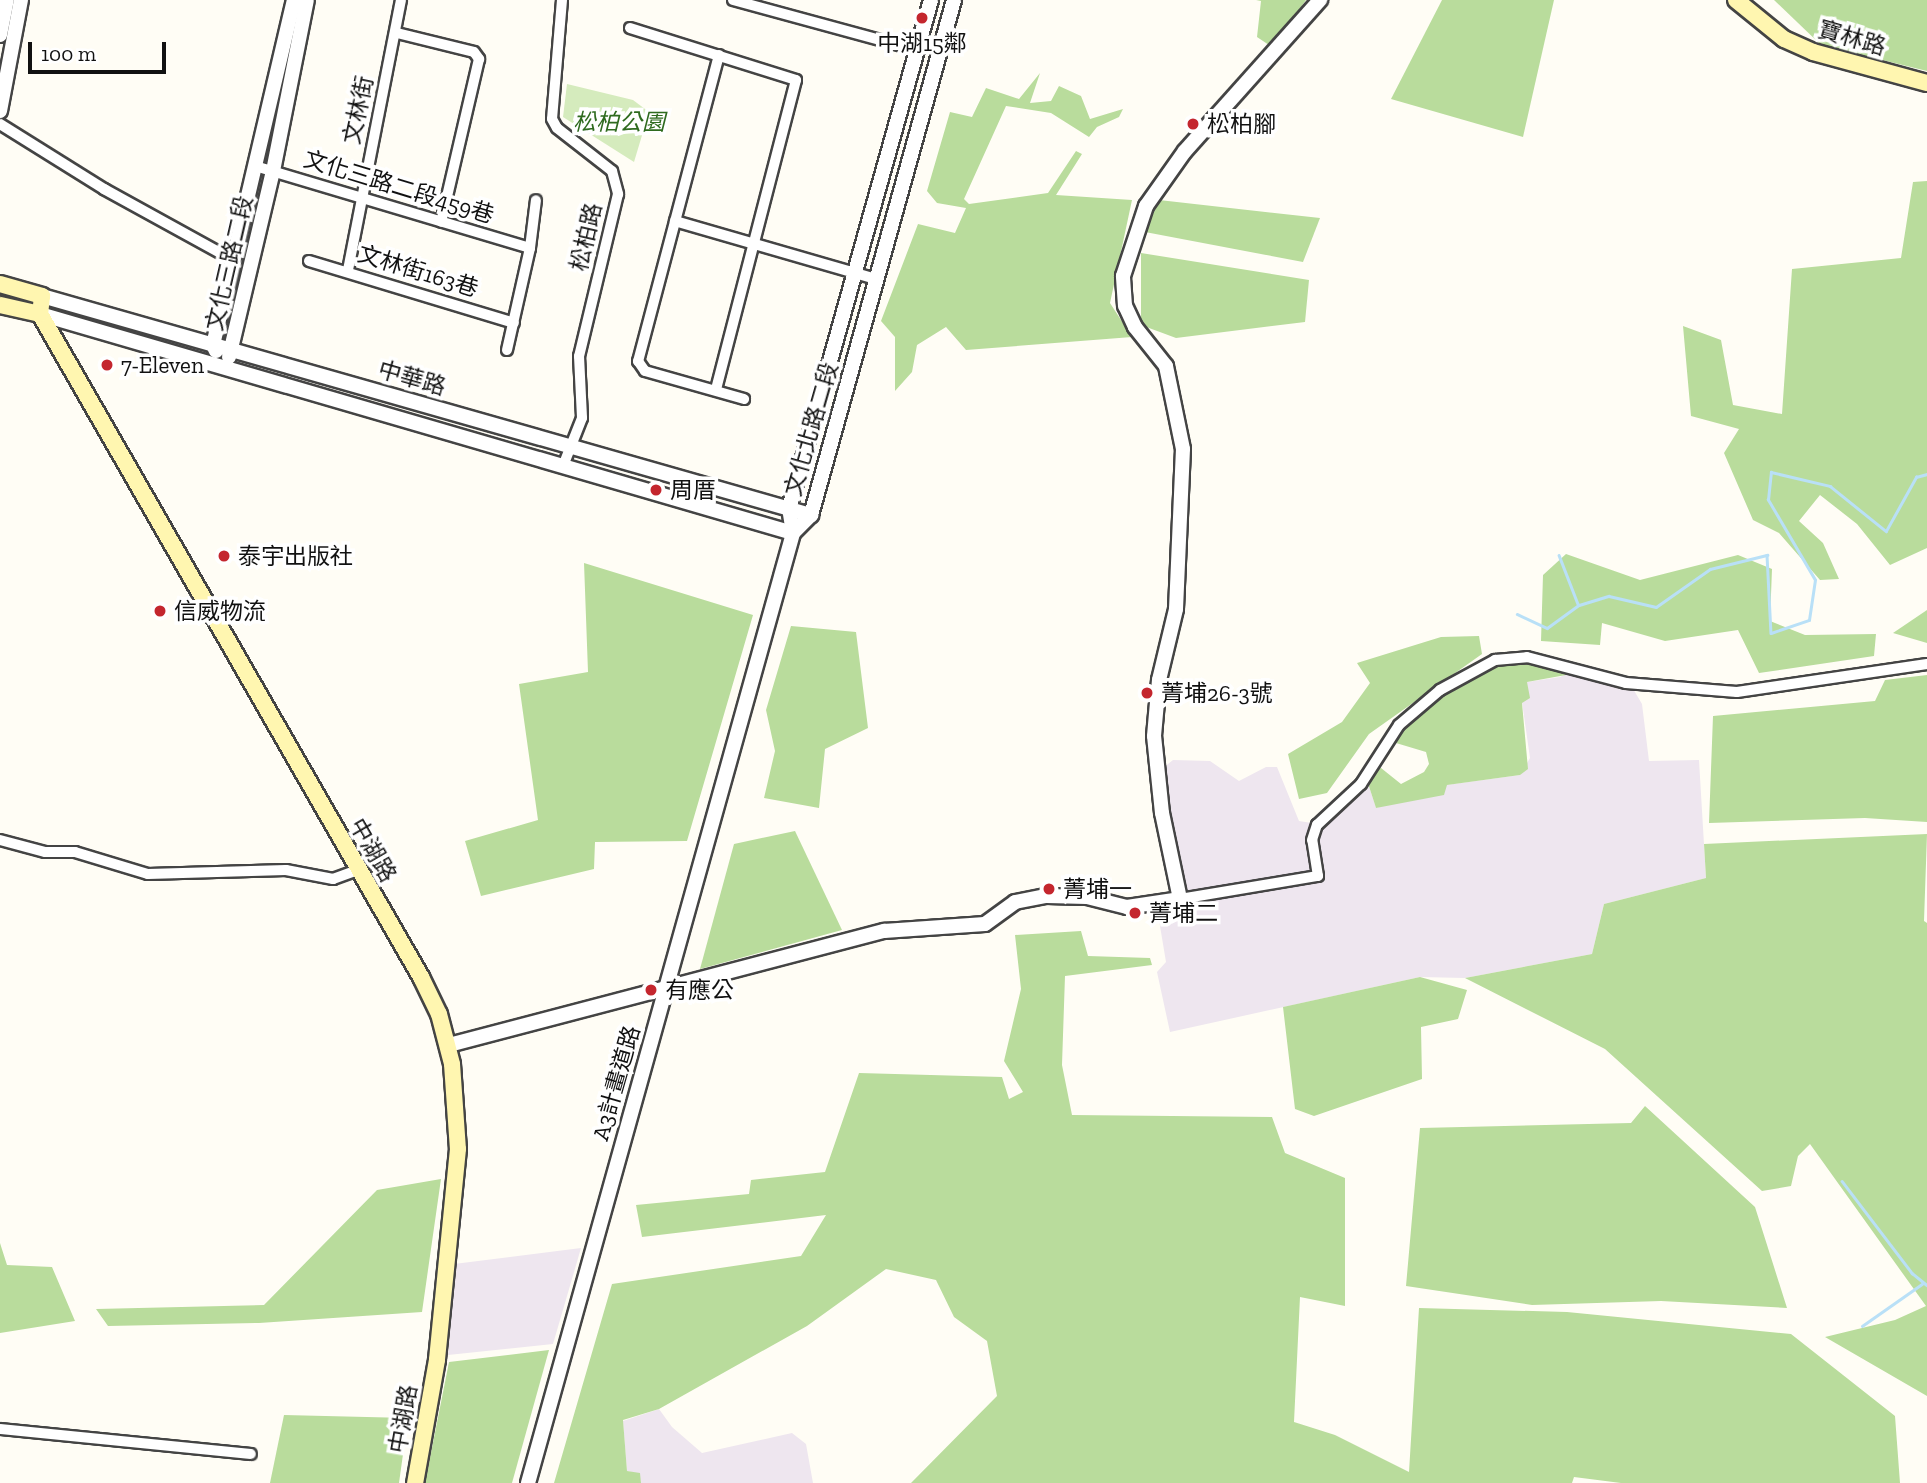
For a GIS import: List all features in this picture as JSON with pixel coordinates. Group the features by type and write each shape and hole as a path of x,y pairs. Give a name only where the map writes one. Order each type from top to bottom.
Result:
{"main road":[{"name":"寶林路","path":"1736,0 1784,39 1813,52 1927,83"},
{"name":"中華路","path":"0,284 42,296"},
{"path":"40,314 42,296"},
{"name":"中華路","path":"0,305 40,314"},
{"name":"中湖路","path":"40,314 421,977 449,1045 458,1107 458,1149 437,1360 415,1483"}],"street":[{"path":"0,35 7,0"},
{"path":"0,111 5,61 21,0"},
{"name":"文化三路二段","path":"224,368 213,345 294,0"},
{"name":"文化三路二段","path":"224,368 233,350 273,171 307,0"},
{"name":"文林街","path":"348,270 361,196 397,33 401,0"},
{"name":"松柏路","path":"562,0 552,119 557,128 612,171 618,194 579,356 582,418 563,466"},
{"path":"733,0 917,50"},
{"name":"文化北路二段","path":"793,533 789,508 931,0"},
{"name":"文化北路二段","path":"793,533 811,514 954,0"},
{"path":"1180,900 1162,813 1154,736 1159,680 1176,609 1183,449 1166,366 1135,327 1125,306 1123,276 1146,206 1185,150 1320,0"},
{"path":"630,28 794,77 797,85 716,390"},
{"path":"397,33 474,52 479,59 441,222"},
{"path":"719,55 638,361 645,371 744,399"},
{"path":"0,124 104,189 233,260"},
{"name":"文化三路二段459巷","path":"256,166 530,248"},
{"path":"507,350 530,248 537,200"},
{"path":"675,221 876,279"},
{"name":"文林街163巷","path":"309,261 348,270 514,323"},
{"name":"中華路","path":"42,296 811,514"},
{"name":"中華路","path":"40,314 793,533"},
{"name":"A3計畫道路","path":"528,1483 793,533"},
{"path":"449,1045 884,932 985,924 1015,902 1047,896 1087,897 1127,907 1318,876 1312,840 1317,825 1360,785 1399,725 1440,690 1495,660 1527,657 1626,682 1737,692 1927,664"},
{"path":"0,840 45,852 75,852 148,874 285,870 333,879 358,870"},
{"path":"0,1429 251,1454"}],"shaded area":[{"path":"1562,667 1595,681 1632,687 1642,704 1649,761 1699,760 1706,878 1604,904 1592,954 1465,978 1420,977 1170,1032 1157,972 1166,962 1155,896 1182,893 1163,768 1173,760 1210,761 1239,781 1266,767 1277,767 1299,821 1318,824 1366,777 1376,808 1446,785 1520,775 1530,758 1522,702 1527,682 1560,677 1566,674"},
{"path":"581,1248 553,1344 448,1355 454,1264"},
{"path":"659,1409 672,1427 702,1453 792,1433 806,1444 813,1483 641,1483 639,1474 627,1471 623,1421"}],"green space":[{"path":"1256,0 1306,0 1272,47 1257,37 1261,1"},
{"path":"1442,0 1554,0 1523,137 1391,99"},
{"path":"1774,0 1927,0 1927,71 1821,45"},
{"path":"1040,73 1030,103 1051,101 1059,86 1081,96 1090,119 1123,109 1119,117 1097,127 1089,137 1051,113 1006,106 964,199 969,204 1048,193 1076,151 1082,154 1056,195 1132,200 1110,303 1132,337 966,350 946,327 917,345 912,372 895,391 895,337 881,321 918,224 955,233 966,208 937,203 927,191 950,112 972,117 986,88 1019,99"},
{"name":"松柏公園","path":"567,84 633,100 649,112 634,162 563,117"},
{"path":"1927,181 1927,548 1890,565 1857,524 1820,495 1799,521 1823,543 1839,579 1820,580 1779,533 1753,520 1724,453 1739,429 1691,416 1683,326 1721,340 1733,405 1782,414 1792,269 1901,258 1913,182"},
{"path":"1159,200 1320,218 1303,262 1145,232"},
{"path":"1141,253 1309,280 1305,322 1176,338 1141,325"},
{"path":"1566,554 1640,580 1738,555 1772,569 1770,621 1805,635 1876,634 1874,656 1759,673 1738,630 1665,641 1602,623 1600,645 1541,641 1543,575"},
{"path":"584,563 753,615 687,841 595,842 594,869 481,896 465,841 538,820 519,684 588,672"},
{"path":"1927,610 1927,643 1893,633"},
{"path":"791,626 856,632 868,728 825,749 819,808 764,798 775,751 766,710"},
{"path":"1479,636 1482,654 1369,734 1327,793 1299,799 1288,754 1342,722 1370,683 1357,663 1441,637"},
{"path":"1498,658 1562,667 1566,675 1527,682 1530,698 1522,703 1528,769 1520,775 1447,785 1444,795 1376,808 1366,777 1370,772 1381,768 1401,784 1424,772 1429,764 1426,752 1396,743 1409,716"},
{"path":"1927,675 1927,822 1865,818 1709,823 1713,716 1875,701 1885,680"},
{"path":"795,831 842,930 700,969 734,844"},
{"path":"1927,834 1924,921 1927,923 1927,1396 1825,1337 1895,1320 1926,1306 1810,1144 1798,1156 1791,1186 1762,1191 1605,1049 1465,978 1592,954 1604,904 1706,878 1704,844"},
{"path":"1081,931 1088,956 1150,958 1152,965 1065,976 1062,1065 1072,1115 1272,1117 1285,1153 1345,1178 1345,1306 1300,1297 1294,1422 1335,1435 1409,1472 1419,1308 1567,1312 1791,1334 1895,1416 1900,1483 1621,1483 1574,1477 1572,1483 911,1483 997,1396 987,1341 954,1317 936,1280 886,1269 807,1326 659,1409 623,1420 627,1471 640,1473 641,1483 554,1483 612,1284 801,1256 826,1215 642,1237 636,1205 749,1194 751,1180 825,1172 859,1073 1002,1077 1009,1099 1023,1092 1004,1061 1021,989 1015,935"},
{"path":"1420,977 1467,990 1458,1019 1421,1027 1422,1079 1314,1116 1295,1109 1283,1007"},
{"path":"1645,1106 1755,1207 1787,1308 1661,1301 1532,1305 1406,1286 1420,1128 1631,1123"},
{"path":"441,1179 422,1312 259,1323 108,1326 96,1309 264,1305 377,1190"},
{"path":"0,1243 7,1265 52,1267 75,1321 0,1333"},
{"path":"549,1350 512,1483 425,1483 449,1362"},
{"path":"284,1415 408,1418 399,1483 270,1483"}],"waterway":[{"path":"1517,614 1547,628 1579,605 1609,596 1656,607 1710,569 1767,555 1771,633 1809,620 1815,580 1768,500 1771,472 1830,486 1886,531 1916,477 1927,474"},
{"path":"1559,555 1578,604"},
{"path":"1842,1181 1912,1273 1927,1285"},
{"path":"1862,1326 1922,1284"}],"place":[{"name":"中湖15鄰","path":"922,18"},
{"name":"松柏腳","path":"1193,124"},
{"name":"7-Eleven","path":"107,365"},
{"name":"周厝","path":"656,490"},
{"name":"泰宇出版社","path":"224,556"},
{"name":"信威物流","path":"160,611"},
{"name":"菁埔26-3號","path":"1147,693"},
{"name":"菁埔一","path":"1049,889"},
{"name":"菁埔二","path":"1135,913"},
{"name":"有應公","path":"651,990"}]}
